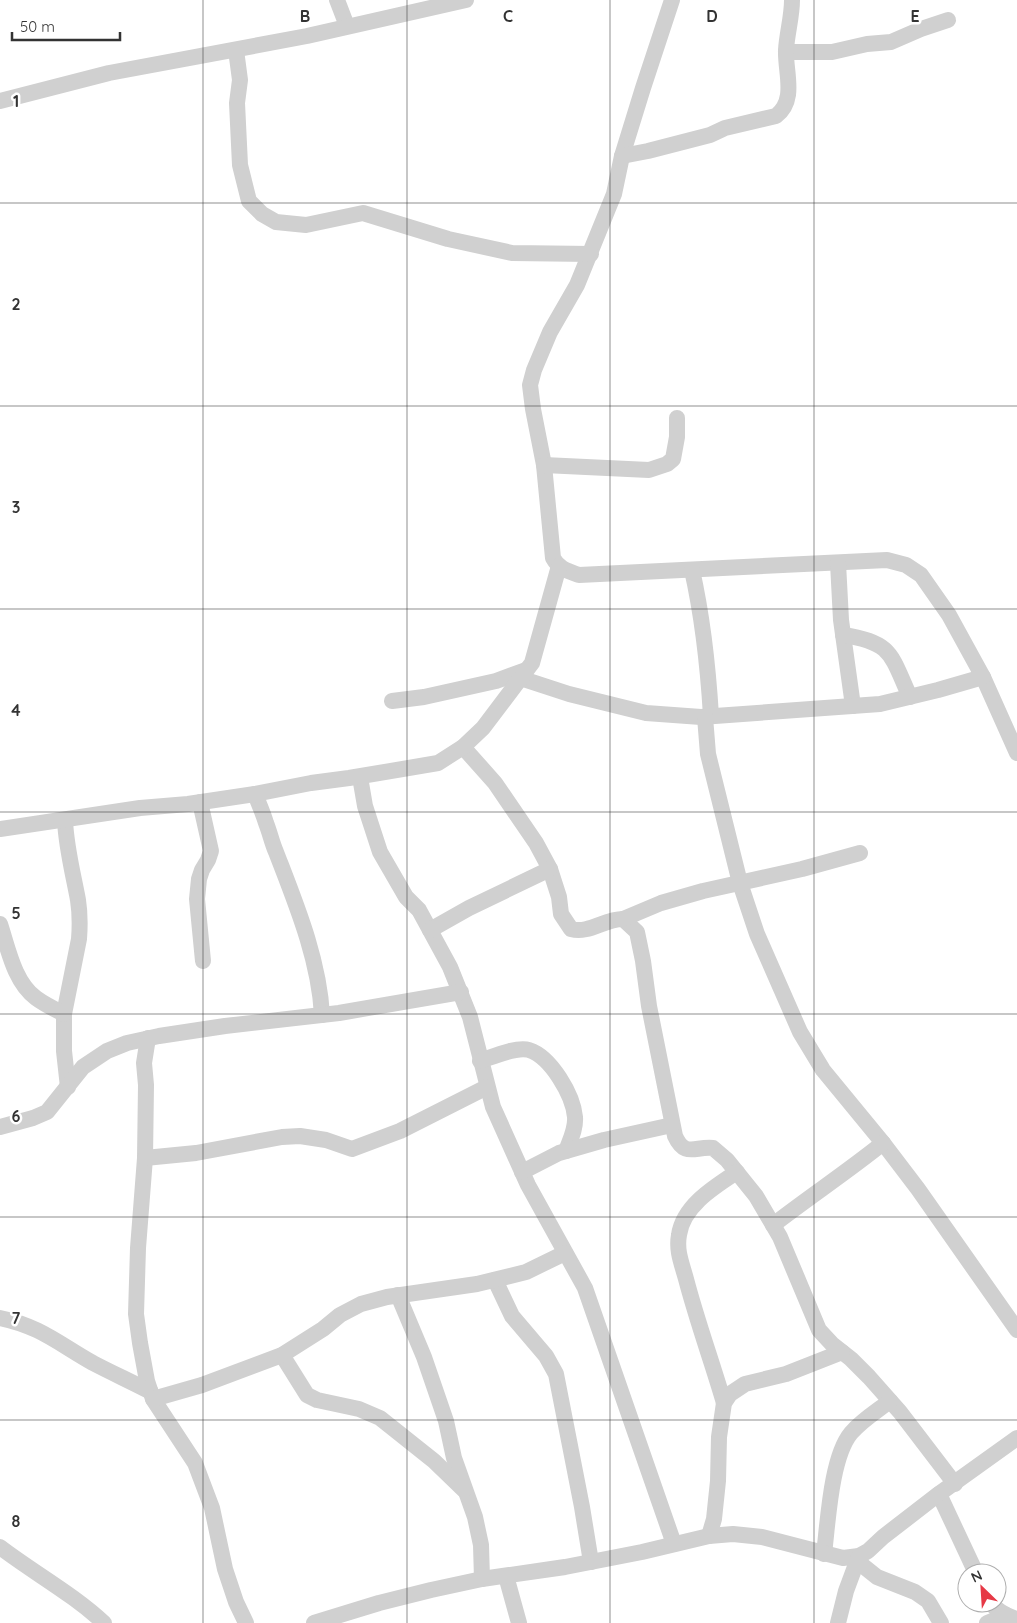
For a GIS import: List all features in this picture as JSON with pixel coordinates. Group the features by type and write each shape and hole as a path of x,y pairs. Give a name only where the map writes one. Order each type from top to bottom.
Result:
{"street":[{"path":"337,0 347,26"},
{"path":"0,101 109,73 236,50 466,0"},
{"path":"672,0 622,156 614,194 591,254 577,285 550,332 534,370 530,385 544,465 553,558 566,571 579,575 888,560 906,565 921,575 948,615 983,677 1017,753"},
{"path":"622,156 710,135 725,128 776,116 783,110 788,97 786,52 792,0"},
{"path":"786,52 832,52 867,44 891,42 948,20"},
{"path":"236,50 240,80 237,103 240,165 249,201 262,214 276,222 306,224 363,213 448,238 512,253 591,254"},
{"path":"544,465 649,470 660,467 673,459 677,437 677,418"},
{"path":"838,562 843,635 853,706"},
{"path":"0,829 140,808 255,794 311,782 360,777 438,763 463,747 483,728 532,663 559,566"},
{"path":"692,570 708,664 708,754 740,884 757,934 800,1032 823,1070 883,1143 923,1196 1017,1330"},
{"path":"843,635 863,638 878,644 890,653 910,697"},
{"path":"392,701 424,697 523,674 569,694 646,713 708,717 880,704 983,677"},
{"path":"463,747 495,782 536,843 550,869 559,897 561,914 570,929 580,932 661,903 703,891 802,869 860,853"},
{"path":"360,777 365,806 380,852 406,898 419,910 450,967 470,1018 493,1107 522,1172 585,1288 674,1544"},
{"path":"255,794 266,821 275,852 288,880 315,966 321,996 322,1015"},
{"path":"200,802 211,851 199,879 197,899 203,961"},
{"path":"65,820 65,840 78,902 80,926 64,1014 64,1051 68,1087"},
{"path":"430,930 469,908 550,869"},
{"path":"623,918 637,932 672,1125 678,1143 683,1148 694,1150 713,1148 737,1172 756,1196 780,1237 819,1330 869,1377 955,1484"},
{"path":"0,924 16,972 26,987 35,997 64,1014"},
{"path":"0,1127 47,1112 83,1067 106,1051 127,1043 225,1026 322,1015 460,992"},
{"path":"148,1038 144,1063 146,1086 145,1158 138,1248 136,1314 144,1364 152,1395 195,1463 212,1508 225,1569 236,1602 246,1623"},
{"path":"480,1061 514,1051 528,1050 545,1059 571,1099 575,1118 573,1133 566,1151"},
{"path":"145,1158 196,1153 282,1137 300,1136 326,1140 352,1149 400,1130 487,1087"},
{"path":"522,1172 566,1151 604,1140 672,1125"},
{"path":"773,1225 814,1194 849,1171 883,1143"},
{"path":"709,1536 715,1509 719,1437 724,1403 711,1358 695,1316 678,1256 679,1234 688,1212 706,1192 737,1172"},
{"path":"0,1318 19,1322 47,1334 92,1362 152,1395 202,1385 282,1355 340,1315 360,1304 398,1295 495,1280 526,1272 565,1253"},
{"path":"495,1280 512,1316 546,1356 556,1374 591,1562"},
{"path":"398,1295 427,1366 446,1421 454,1458 475,1517 481,1545 482,1579"},
{"path":"724,1403 730,1394 745,1384 786,1374 842,1352"},
{"path":"282,1355 307,1395 317,1400 359,1409 380,1418 434,1461 467,1492"},
{"path":"824,1554 834,1479 840,1452 850,1434 861,1422 890,1401"},
{"path":"838,1623 846,1591 858,1559 883,1537 939,1494 1017,1438"},
{"path":"939,1494 972,1563"},
{"path":"314,1623 379,1603 482,1579 591,1562 709,1536 733,1534 762,1536 796,1544 824,1554 858,1559 877,1577 915,1592 928,1601 941,1623"},
{"path":"0,1547 90,1610 104,1623"},
{"path":"506,1576 519,1623"},
{"path":"987,1623 1011,1617"}]}
